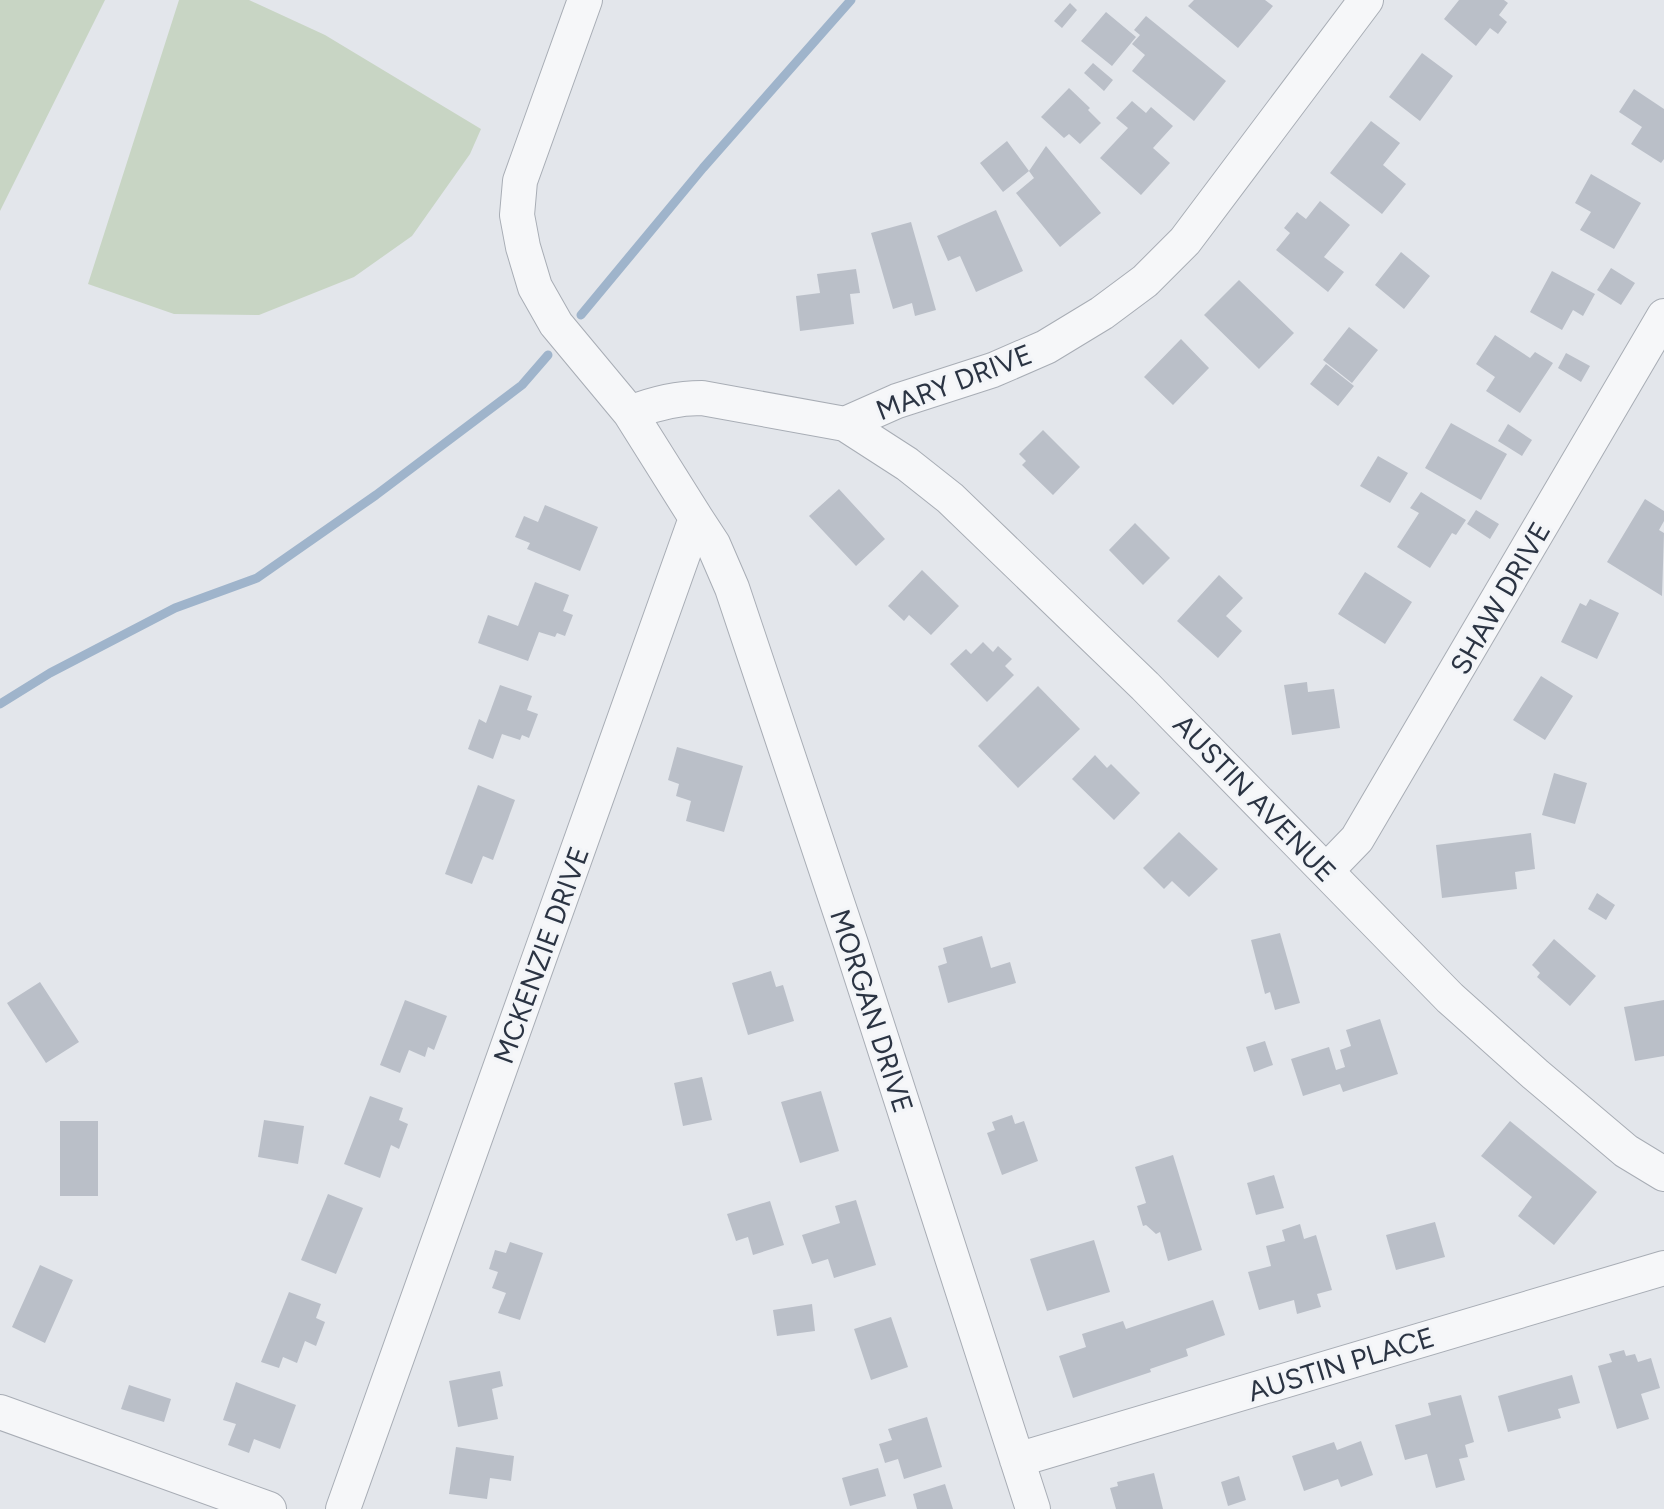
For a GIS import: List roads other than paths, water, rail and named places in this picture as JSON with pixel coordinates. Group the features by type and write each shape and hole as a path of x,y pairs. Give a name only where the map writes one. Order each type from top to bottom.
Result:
{"street":[{"path":"585,0 520,181 517,215 523,247 535,287 556,324 630,413 696,518"},
{"name":"MARY DRIVE","path":"630,413 679,398 702,398 845,424 897,401 993,370 1046,347 1102,313 1145,281 1185,241 1366,0"},
{"name":"SHAW DRIVE","path":"1326,871 1357,839 1664,316"},
{"name":"AUSTIN AVENUE","path":"845,424 907,464 950,498 1145,686 1450,998 1626,1151 1664,1174"},
{"name":"MORGAN DRIVE","path":"696,518 713,544 732,588 851,944 1033,1509"},
{"name":"MCKENZIE DRIVE","path":"343,1509 696,518"},
{"name":"AUSTIN PLACE","path":"1017,1460 1664,1268"},
{"path":"0,1412 269,1509"}],"waterway":[{"path":"581,315 703,168 851,0"},
{"path":"0,704 50,673 175,608 257,578 376,495 522,385 548,355"}]}
